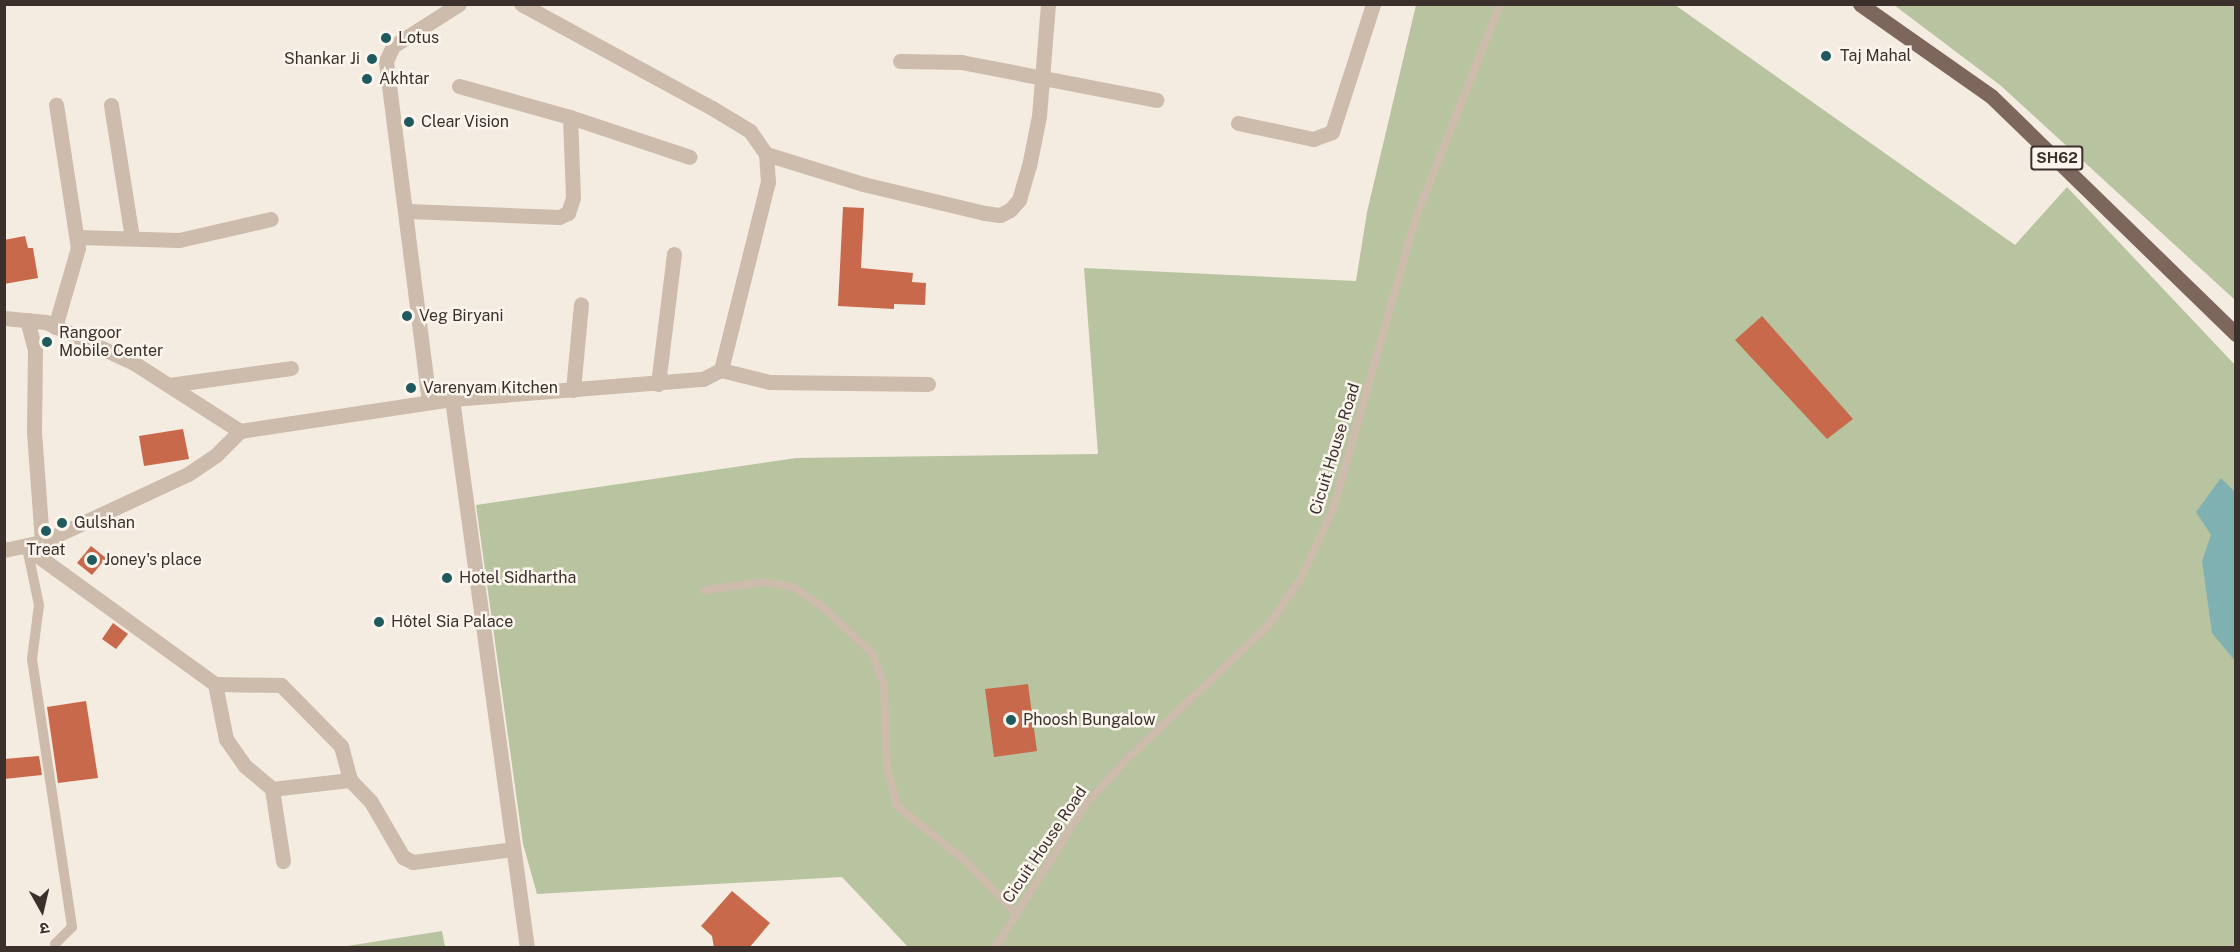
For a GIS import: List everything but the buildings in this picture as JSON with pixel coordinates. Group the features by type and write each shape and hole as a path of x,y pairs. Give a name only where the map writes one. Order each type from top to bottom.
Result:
{"main road":[{"name":"SH62","path":"1860,4 1991,96 2235,334"}],"street":[{"path":"429,402 388,52 459,4"},
{"path":"521,4 750,131 766,154 768,182 721,370"},
{"path":"766,154 863,184 1000,215 1019,200 1039,116 1048,4"},
{"path":"1238,123 1313,140 1332,132 1372,4"},
{"path":"900,61 961,62 1043,76 1156,100"},
{"path":"459,86 570,117 690,157"},
{"path":"55,327 77,263 78,237 56,105"},
{"path":"111,105 132,237"},
{"path":"408,211 559,217 568,213 573,198 570,117"},
{"path":"78,237 179,240 271,219"},
{"path":"658,384 674,254"},
{"path":"573,390 581,304"},
{"path":"4,318 27,320 55,327 134,363 240,431"},
{"path":"27,320 35,350 34,432 42,542"},
{"path":"169,385 291,368"},
{"path":"4,550 27,548 42,542 188,474 216,455 240,431 452,399 703,379 721,370 770,382 928,384"},
{"path":"452,399 527,948"},
{"path":"27,548 215,684 281,685 341,746 350,780 371,802 403,857 413,862 513,849"},
{"path":"27,548 39,605 32,659 72,927 55,944"},
{"path":"215,684 226,738 245,766 272,789 283,861"},
{"path":"272,789 350,780"}],"lane":[{"name":"Cicuit House Road","path":"995,948 1015,912 1086,804 1128,758 1268,626 1300,580 1333,510 1415,220 1500,4"},
{"path":"704,590 766,582 793,587 824,608 872,652 883,678 887,766 897,806 949,847 1015,912"}],"green space":[{"path":"1416,5 1675,5 2015,245 2067,187 2235,365 2235,947 909,948 842,877 537,894 523,844 476,505 796,458 1098,454 1084,268 1356,281 1367,212"},
{"path":"1894,5 2235,5 2235,300 2000,85"},
{"path":"442,931 445,947 341,947"}],"water":[{"path":"2221,478 2235,492 2235,661 2212,633 2202,561 2211,535 2196,512"}],"place":[{"name":"Lotus","path":"386,38"},
{"name":"Taj Mahal","path":"1826,56"},
{"name":"Shankar Ji","path":"372,59"},
{"name":"Akhtar","path":"367,79"},
{"name":"Clear Vision","path":"409,122"},
{"name":"Veg Biryani","path":"407,316"},
{"name":"Rangoor Mobile Center","path":"47,342"},
{"name":"Varenyam Kitchen","path":"411,388"},
{"name":"Gulshan","path":"62,523"},
{"name":"Treat","path":"46,531"},
{"name":"Joney's place","path":"92,560"},
{"name":"Hotel Sidhartha","path":"447,578"},
{"name":"Hôtel Sia Palace","path":"379,622"},
{"name":"Phoosh Bungalow","path":"1011,720"}]}
